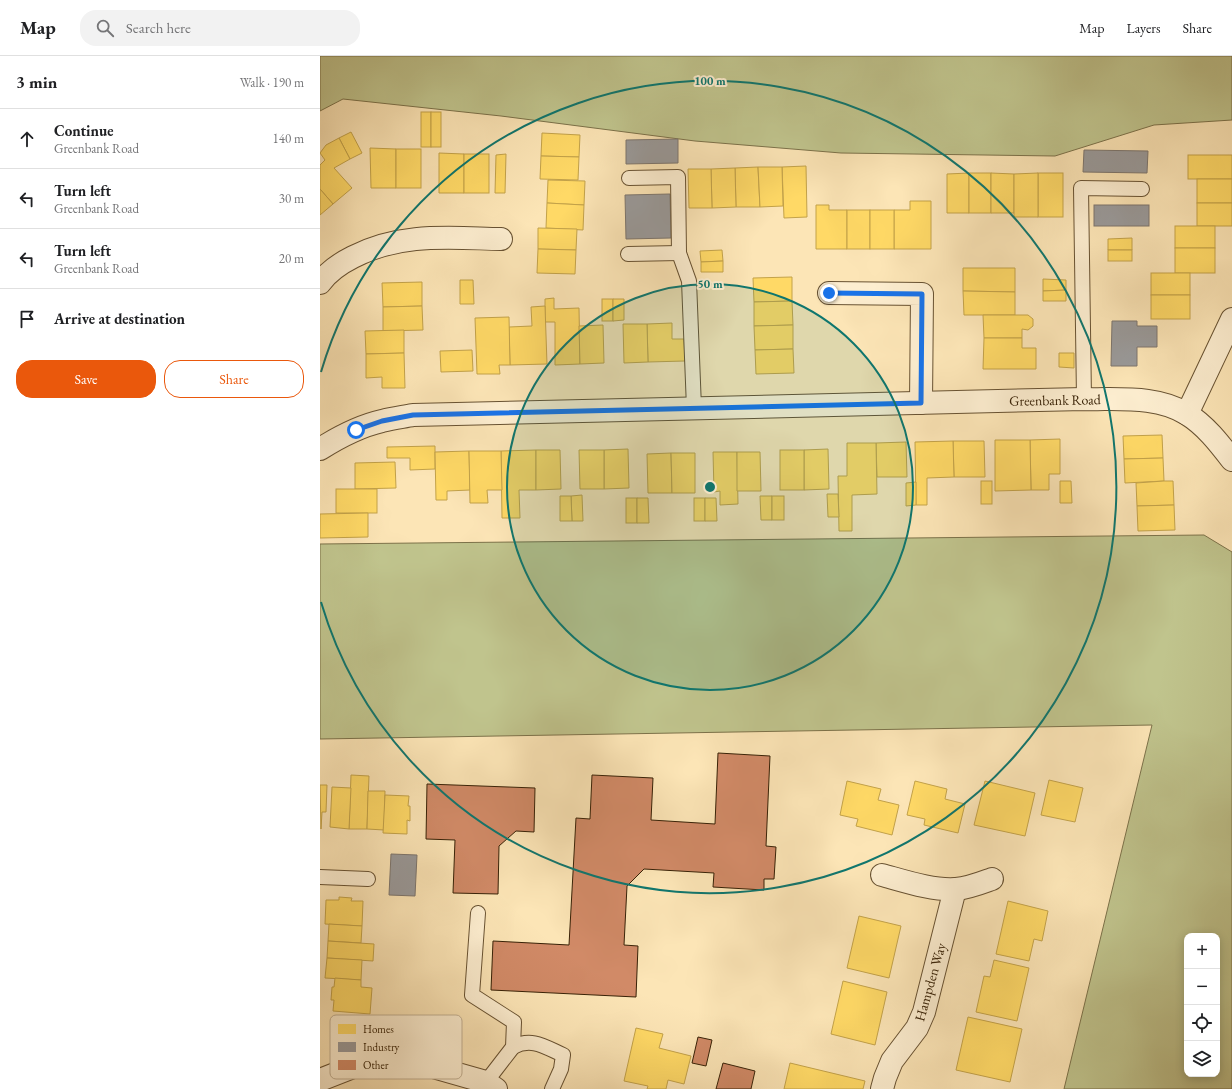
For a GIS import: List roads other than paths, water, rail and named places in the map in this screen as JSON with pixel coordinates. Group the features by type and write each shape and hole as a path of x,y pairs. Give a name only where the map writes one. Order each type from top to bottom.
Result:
{"street":[{"path":"320,283 343,262 363,252 403,240 428,237 501,239"},
{"path":"829,293 922,294 921,403"},
{"path":"1187,414 1232,319"},
{"name":"Greenbank Road","path":"320,449 336,439 356,430 382,421 413,415 1084,399 1131,400 1154,402 1171,406 1187,414 1214,437 1232,460"},
{"path":"882,875 933,887 955,890 973,886 992,879"},
{"name":"Hampden Way","path":"882,1089 884,1078 892,1061 917,1028 924,1012 955,890"},
{"path":"320,1080 330,1076"},
{"path":"462,1076 491,1085"}],"lane":[{"path":"629,178 678,177 679,253 689,281 694,408"},
{"path":"1084,399 1081,188 1142,188"},
{"path":"628,254 679,253"},
{"path":"320,877 368,879"},
{"path":"478,913 472,995 514,1022 513,1047 491,1085"},
{"path":"513,1047 519,1044 531,1042 563,1055 561,1069 552,1089"}]}
